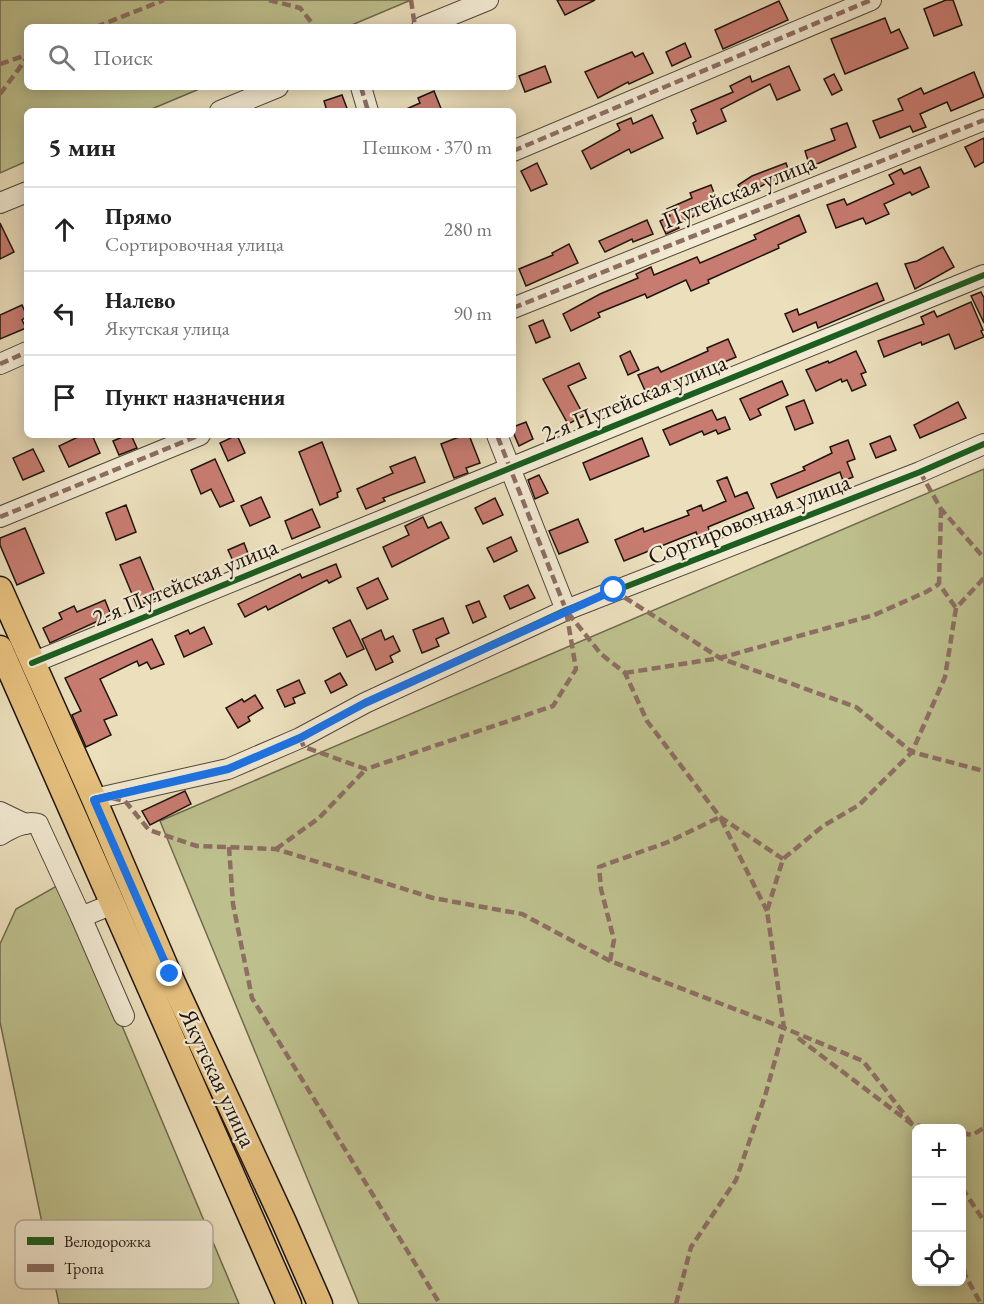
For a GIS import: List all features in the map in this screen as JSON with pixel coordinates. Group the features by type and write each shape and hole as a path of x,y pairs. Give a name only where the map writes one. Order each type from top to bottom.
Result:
{"main road":[{"name":"Якутская улица","path":"0,589 170,974 320,1304"},
{"name":"Якутская улица","path":"0,648 8,687 113,904 289,1304"}],"street":[{"path":"429,24 488,0"},
{"path":"516,150 871,0"},
{"path":"227,108 271,90"},
{"path":"362,90 367,108"},
{"name":"Путейская улица","path":"516,307 984,120"},
{"path":"0,203 24,193"},
{"name":"2-я Путейская улица","path":"32,663 984,274"},
{"path":"0,364 24,353"},
{"path":"0,517 193,438"},
{"path":"498,438 566,610"},
{"name":"Сортировочная улица","path":"94,800 228,769 300,738 365,703 566,610 920,472 984,444"},
{"path":"0,813 25,824"},
{"path":"0,835 12,827 35,822 42,829 124,1016"},
{"path":"81,917 113,904"}],"green space":[{"path":"0,0 411,0 354,24 24,24 24,90 197,90 154,108 24,108 24,162 0,173"},
{"path":"984,469 984,1304 359,1304 160,821"},
{"path":"62,883 204,1220 41,1220 0,1022 0,944 16,909"},
{"path":"213,1242 239,1304 59,1304 56,1289 213,1289"}],"building":[{"path":"557,0 595,0 565,15"},
{"path":"946,0 953,0 962,25 934,36 924,9"},
{"path":"779,1 788,20 723,49 715,30"},
{"path":"885,18 891,33 899,29 908,48 845,74 831,39"},
{"path":"685,43 691,57 672,66 666,52"},
{"path":"632,52 635,57 643,53 653,73 629,84 628,82 598,98 585,72"},
{"path":"545,66 551,82 525,92 519,76"},
{"path":"789,66 800,90 777,100 770,84 721,109 726,121 697,134 693,123 696,121 691,110 733,92 730,86 750,76 752,82"},
{"path":"974,72 984,97 951,111 947,102 920,114 926,127 913,132 910,126 880,138 873,121 903,110 898,99 921,88 924,94"},
{"path":"834,74 842,90 832,95 824,79"},
{"path":"434,91 441,108 409,108 420,103 418,98"},
{"path":"342,95 347,108 326,108 324,101"},
{"path":"652,115 663,138 631,153 629,149 591,169 582,151 620,130 617,124 631,118 633,124"},
{"path":"847,123 856,147 810,167 805,151 835,140 831,129"},
{"path":"984,138 984,162 975,167 965,147"},
{"path":"537,163 547,184 531,191 521,171"},
{"path":"786,163 791,177 773,184 772,180 744,196 738,185 752,176"},
{"path":"920,167 929,187 912,195 910,192 884,204 889,214 866,224 863,218 836,228 827,205 844,199 847,205 894,184 889,175 901,169 904,174"},
{"path":"711,185 719,206 677,223 679,228 666,234 660,221 670,216 667,209 692,198 690,193"},
{"path":"799,215 806,232 778,245 779,248 708,280 709,283 691,291 686,280 647,298 645,294 598,313 600,317 571,331 563,314 600,294 638,278 636,274 651,267 654,275 697,257 700,263 756,239 754,235"},
{"path":"647,220 653,234 633,242 632,239 605,252 599,241"},
{"path":"0,223 14,252 0,259"},
{"path":"569,244 578,263 526,286 519,269 553,255 552,253"},
{"path":"943,247 954,267 915,289 905,264 917,261"},
{"path":"877,283 884,300 818,328 816,322 793,332 785,314 797,309 799,315"},
{"path":"981,292 984,298 984,323 971,296"},
{"path":"971,302 984,337 955,349 949,334 884,357 878,341 924,324 921,317 934,311 937,317"},
{"path":"22,305 24,329 0,339 0,315"},
{"path":"543,320 550,337 536,343 529,326"},
{"path":"728,339 736,357 715,366 714,363 647,395 638,375 658,367 661,372 708,351 707,348"},
{"path":"630,351 639,370 628,375 620,356"},
{"path":"856,351 866,372 861,374 866,385 852,391 847,380 842,382 841,379 816,391 806,370"},
{"path":"579,363 586,378 568,386 584,416 568,424 543,379"},
{"path":"782,381 788,395 758,409 761,415 750,420 740,399"},
{"path":"804,400 813,423 795,430 786,407"},
{"path":"958,402 966,418 920,438 914,425"},
{"path":"712,410 717,420 725,417 730,429 718,434 716,430 704,435 702,431 670,445 663,430"},
{"path":"526,422 533,439 519,446 516,438 516,426"},
{"path":"890,436 896,450 876,458 870,444"},
{"path":"76,438 93,438 100,453 69,467 59,446"},
{"path":"120,438 132,438 137,448 119,455 113,441"},
{"path":"231,438 238,438 245,453 228,461 220,443"},
{"path":"456,438 470,438 480,463 466,468 468,473 454,478 441,444"},
{"path":"642,438 649,456 590,480 583,463"},
{"path":"848,440 855,459 847,462 853,477 843,481 840,472 777,498 771,484 805,470 803,467 832,453 830,447"},
{"path":"322,442 341,491 337,493 338,497 320,505 299,452"},
{"path":"33,449 44,471 23,480 13,458"},
{"path":"415,457 425,482 383,498 385,501 366,509 357,489 393,473 390,467"},
{"path":"215,459 234,501 220,507 211,489 201,494 191,470"},
{"path":"539,475 548,493 535,499 528,480"},
{"path":"727,477 735,497 747,492 754,508 708,527 711,535 699,540 696,532 624,561 615,540 643,528 644,532 689,515 687,511 701,505 703,511 726,501 717,481"},
{"path":"261,497 270,517 250,526 241,506"},
{"path":"495,498 503,515 483,524 475,508"},
{"path":"126,505 136,532 116,540 106,513"},
{"path":"312,509 320,527 292,539 285,521"},
{"path":"423,517 428,528 441,522 449,538 392,567 383,547 409,535 405,526"},
{"path":"578,519 588,542 559,554 549,531"},
{"path":"25,528 44,573 17,585 0,545 0,538"},
{"path":"511,537 517,551 494,562 487,548"},
{"path":"244,543 249,556 234,563 228,550"},
{"path":"140,557 157,598 137,606 120,565"},
{"path":"336,564 341,577 329,583 327,580 268,610 266,606 245,617 238,604 300,574 302,578"},
{"path":"378,578 388,599 367,609 357,588"},
{"path":"528,585 535,598 510,609 504,596"},
{"path":"105,600 111,615 50,643 43,628 62,619 59,613 74,606 77,612"},
{"path":"479,601 486,617 473,623 466,606"},
{"path":"443,618 449,633 436,639 439,646 422,653 413,630"},
{"path":"350,620 364,649 347,657 333,628"},
{"path":"204,627 212,644 184,657 175,636 188,630 190,634"},
{"path":"381,630 385,640 393,636 400,651 390,656 393,662 376,670 362,639"},
{"path":"152,639 164,664 151,669 147,662 139,666 137,661 100,679 117,715 104,720 111,735 86,747 72,715 81,711 65,678"},
{"path":"340,673 347,685 331,693 325,681"},
{"path":"299,680 305,693 293,698 295,703 285,707 277,690"},
{"path":"255,695 263,708 248,717 250,721 238,728 226,708 242,699 244,702"},
{"path":"185,791 191,804 150,825 142,811"}],"marked path":[{"path":"104,24 164,0"},
{"path":"269,0 300,8 313,24"},
{"path":"411,0 415,24"},
{"path":"516,150 871,0"},
{"path":"0,64 24,56"},
{"path":"0,94 24,62"},
{"path":"362,90 367,108"},
{"path":"516,307 984,120"},
{"path":"0,364 24,353"},
{"path":"0,517 193,438"},
{"path":"300,738 304,747 366,769 553,706 576,669 566,610 498,438"},
{"path":"920,472 941,509 984,558"},
{"path":"941,509 939,584 956,608"},
{"path":"613,590 720,658 856,707 912,752 945,677 956,608 984,578"},
{"path":"625,673 720,658 874,615 939,584"},
{"path":"568,613 601,654 625,673 647,721 720,817 783,859"},
{"path":"676,1304 691,1247 736,1180 765,1096 784,1028 767,911 783,859 823,826 859,805 912,752 984,771"},
{"path":"276,849 319,818 366,769"},
{"path":"112,798 125,801 149,830 197,846 276,849 433,898 522,914 610,961 863,1061 912,1124"},
{"path":"610,961 614,940 601,889 599,867 668,842 720,817 767,911"},
{"path":"229,847 233,904 252,998 440,1304"},
{"path":"798,1038 912,1124"},
{"path":"966,1134 972,1135 984,1128"},
{"path":"966,1194 984,1221"},
{"path":"966,1277 981,1304"}],"cycle path":[{"path":"32,663 984,275"},
{"path":"94,799 228,769 300,738 365,703 566,610 920,472 984,444"}],"route":[{"path":"170,974 94,800 228,769 300,738 365,703 614,590"}]}
